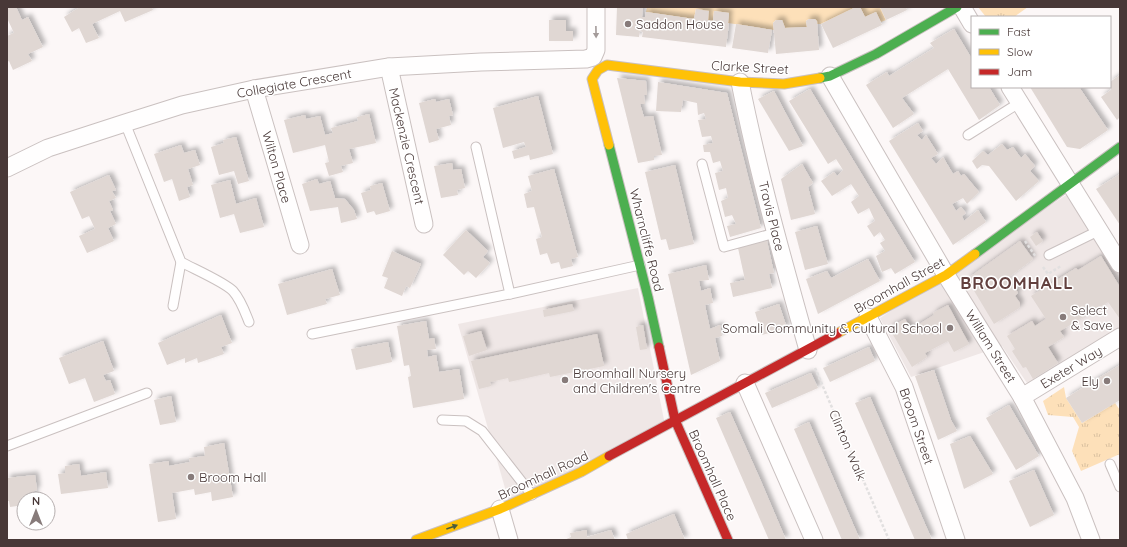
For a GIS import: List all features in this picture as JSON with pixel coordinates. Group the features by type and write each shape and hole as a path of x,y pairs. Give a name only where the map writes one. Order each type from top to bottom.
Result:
{"street":[{"path":"595,63 596,7"},
{"name":"Clarke Street","path":"595,63 740,82 784,84 830,76 876,54 957,7"},
{"path":"962,7 971,22"},
{"name":"Collegiate Crescent","path":"7,168 48,148 125,123 182,106 254,89 389,68 481,62 586,59 595,63"},
{"name":"Wharncliffe Road","path":"595,63 592,79 648,297 675,420"},
{"name":"Mackenzie Crescent","path":"389,68 424,224"},
{"name":"William Street","path":"830,76 946,275 1022,397 1075,498 1090,540"},
{"name":"Travis Place","path":"740,82 747,120 808,350"},
{"path":"1011,88 1098,231 1120,264"},
{"name":"Wilton Place","path":"254,89 300,244"},
{"name":"Broomhall Street","path":"675,420 946,275 1120,147"},
{"name":"Broom Street","path":"868,317 904,388 956,540"},
{"name":"Exeter Way","path":"1022,397 1120,337"},
{"path":"745,383 814,540"},
{"name":"Broomhall Road","path":"416,540 500,510 581,472 675,420"},
{"name":"Broomhall Place","path":"675,420 728,540"},
{"path":"500,510 509,540"}],"lane":[{"path":"968,135 1019,103"},
{"path":"125,123 181,262 173,306"},
{"path":"476,147 510,294"},
{"path":"702,164 724,247 776,234"},
{"path":"1049,255 1098,231"},
{"path":"181,262 232,291 242,305 249,322"},
{"path":"312,334 640,266"},
{"path":"637,300 648,297"},
{"path":"7,446 147,393"},
{"path":"442,420 466,421 482,431 532,494"},
{"path":"1110,464 1120,488"}],"path":[{"name":"Clinton Walk","path":"808,350 890,540"}],"shaded area":[{"path":"1066,195 1120,276 1120,329 1029,386 1002,346 911,377 880,318"},
{"name":"Broomhall Nursery and Children's Centre","path":"638,288 665,425 509,502 458,324"}],"green space":[{"path":"647,7 856,7 821,24 817,24 815,19 809,19 806,21 807,27 785,28 782,20 776,20 773,23 774,30 728,23 729,13 714,11 713,21 708,20 696,9 694,19 646,12"},
{"path":"860,7 880,7 886,20 881,22 876,12 865,17"},
{"path":"978,7 1028,7 1015,16 985,16"},
{"path":"1064,387 1066,398 1082,423 1115,403 1120,410 1120,454 1081,471 1072,451 1079,427 1073,417 1048,415 1043,401"}],"building":[{"path":"7,7 16,7 22,20 28,17 43,47 28,54 32,61 13,70 9,61 7,62 7,36 14,33 7,18"},
{"path":"80,7 152,7 153,10 125,22 120,11 92,24 99,38 86,43 79,28 72,32 64,17"},
{"path":"617,7 643,7 642,17 645,17 646,12 694,19 696,9 709,11 708,20 713,21 714,11 729,13 726,47 642,37 643,32 640,31 639,37 616,35"},
{"path":"856,7 860,7 865,17 876,12 882,25 833,48 821,24"},
{"path":"880,7 906,7 907,10 886,20"},
{"path":"809,19 815,19 817,21 819,50 776,54 773,23 776,20 782,20 785,28 807,27 806,21"},
{"path":"549,20 566,20 566,31 573,31 573,41 549,41"},
{"path":"736,24 772,30 768,53 732,48"},
{"path":"954,29 971,57 971,88 990,88 1000,105 979,120 948,69 902,98 914,114 893,128 866,85 887,72 889,76 934,48 930,43"},
{"path":"1120,75 1120,117 1117,120 1101,97 1111,90 1111,81"},
{"path":"617,78 646,81 647,95 644,95 645,104 640,104 644,117 653,116 662,155 654,156 654,160 638,163"},
{"path":"658,82 727,93 761,228 730,237 727,226 736,224 732,215 725,217 721,201 728,198 726,188 719,190 715,173 723,171 720,161 713,163 710,152 704,152 703,145 713,143 711,136 702,137 698,120 706,119 704,113 698,115 697,103 683,100 681,112 656,111"},
{"path":"1031,88 1080,88 1108,130 1080,149 1067,147"},
{"path":"810,89 915,262 895,274 891,268 882,272 876,256 885,251 880,243 885,240 880,232 874,237 867,226 875,221 869,208 858,214 851,202 859,196 851,184 832,196 821,181 834,172 837,176 843,170 836,159 828,164 789,101"},
{"path":"774,91 803,146 789,151 758,99"},
{"path":"538,96 553,154 530,160 529,155 514,159 512,151 526,147 524,142 503,148 493,108"},
{"path":"435,99 436,102 449,99 453,115 449,116 451,125 436,129 439,140 429,143 419,103"},
{"path":"369,114 376,143 349,149 353,163 341,166 343,172 329,176 325,163 329,162 325,145 293,153 284,120 305,115 306,119 320,116 325,135 333,133 331,128 358,121 357,117"},
{"path":"918,123 923,131 917,135 922,140 926,135 938,154 931,158 936,164 943,157 953,174 958,171 961,176 964,174 979,192 967,204 963,198 952,204 956,211 961,207 966,213 962,216 964,221 978,210 986,222 953,245 889,141"},
{"path":"236,137 249,181 238,184 234,171 219,175 211,147 224,143 223,140"},
{"path":"1002,144 1007,150 1013,147 1021,158 1025,154 1035,166 1030,171 1039,181 1016,201 989,166 982,165 977,169 972,161 983,151 988,155"},
{"path":"181,145 184,153 195,150 200,165 188,169 193,185 187,187 190,197 179,201 172,179 164,182 154,154"},
{"path":"452,163 453,170 461,169 465,188 457,190 458,195 441,198 434,166"},
{"path":"802,164 813,183 808,187 815,214 791,220 781,179"},
{"path":"675,165 694,244 669,250 666,239 661,240 645,172"},
{"path":"554,169 578,257 571,259 573,266 561,269 559,262 551,264 547,253 540,255 536,239 542,237 534,207 527,208 524,194 532,191 528,176"},
{"path":"1120,174 1120,225 1096,189"},
{"path":"109,175 116,190 112,191 116,198 109,201 113,210 110,211 116,224 108,228 114,241 87,253 79,236 95,229 89,216 82,219 70,192"},
{"path":"317,179 319,184 330,181 335,198 345,199 354,210 357,219 341,223 338,207 310,211 302,184"},
{"path":"230,180 236,204 256,198 264,227 240,233 234,214 220,218 211,185"},
{"path":"382,183 390,211 376,215 374,211 367,213 361,193 371,190 370,186"},
{"path":"817,226 828,264 805,270 795,232"},
{"path":"466,230 488,251 483,257 490,263 476,278 468,271 464,275 443,255"},
{"path":"1037,232 1043,241 1036,246 1030,237"},
{"path":"767,241 774,273 769,274 772,288 733,297 730,283 745,280 738,248"},
{"path":"1020,241 1033,259 1005,280 1010,287 1014,285 1018,293 1015,296 1020,303 1020,306 994,324 967,279"},
{"path":"392,251 421,264 410,288 406,286 402,296 384,288 388,278 382,276"},
{"path":"1101,256 1120,287 1120,319 1108,302 1060,331 1064,337 1048,347 1058,363 1033,379 1026,367 1023,368 1012,351 1015,349 1007,336 1032,321 1035,326 1046,319 1031,296 1076,268 1078,270"},
{"path":"868,259 880,281 818,314 806,279 827,271 831,278"},
{"path":"706,265 709,280 699,281 701,291 710,288 713,303 705,305 710,329 720,325 722,336 715,338 720,361 691,375 668,274"},
{"path":"332,269 340,295 325,299 327,304 287,315 278,284"},
{"path":"572,304 574,311 544,317 543,310"},
{"path":"779,304 787,328 762,335 755,312"},
{"path":"948,305 969,344 954,352 948,341 925,353 927,357 912,367 889,328 905,319 911,329 934,315 933,313"},
{"path":"221,315 232,343 221,347 224,354 198,363 197,358 185,363 185,358 167,365 158,343"},
{"path":"426,321 429,339 434,338 436,349 427,350 428,357 436,355 439,372 459,369 464,399 413,408 408,377 411,376 409,365 404,366 397,326"},
{"path":"643,325 647,349 640,350 636,327"},
{"path":"481,331 487,350 469,356 463,336"},
{"path":"597,334 604,366 550,377 549,373 509,382 508,378 490,382 491,386 479,389 471,361"},
{"path":"103,341 114,371 103,375 106,381 110,380 115,394 94,402 85,378 69,384 59,358"},
{"path":"388,342 392,362 356,370 351,349"},
{"path":"869,347 875,361 830,382 823,368"},
{"name":"Ely","path":"1120,365 1120,400 1082,423 1066,398"},
{"path":"934,370 951,420 957,431 938,440 915,376"},
{"path":"811,373 818,388 772,408 765,393"},
{"path":"171,396 176,422 160,425 154,400"},
{"path":"870,397 932,540 915,540 855,403"},
{"path":"1009,405 1039,456 1016,470 986,418"},
{"path":"730,412 786,540 769,540 716,418"},
{"path":"809,422 860,540 842,540 794,429"},
{"path":"970,436 993,474 964,489 950,444"},
{"name":"Broom Hall","path":"224,443 233,497 212,501 211,492 195,495 194,489 172,493 176,519 158,522 149,464 169,461 169,466 190,462 189,458 205,456 204,447"},
{"path":"79,464 81,476 106,472 108,488 61,494 58,474 65,473 65,466"},
{"path":"1034,470 1054,515 1030,527 1009,481"},
{"path":"35,475 37,490 16,491 16,506 10,507 9,501 7,501 7,478"},
{"path":"674,514 685,540 628,540 626,534"},
{"path":"587,530 587,537 611,530 615,540 564,540 571,537 570,533"}],"traffic: fast":[{"path":"820,78 830,76 876,54 957,7"},
{"path":"609,145 648,297 659,347"},
{"path":"975,254 1120,147"}],"traffic: slow":[{"path":"609,145 592,79 598,70 607,65 740,82 784,84 820,78"},
{"path":"838,333 946,275 975,254"},
{"path":"416,540 500,509 581,472 609,456"}],"traffic: jam":[{"path":"609,456 838,333"},
{"path":"659,347 675,420 728,540"}],"place":[{"name":"Saddon House","path":"628,24"},
{"name":"Select & Save","path":"1063,317"},
{"name":"Somali Community & Cultural School","path":"950,328"},
{"name":"Broomhall Nursery and Children's Centre","path":"565,380"},
{"name":"Ely","path":"1107,381"},
{"name":"Broom Hall","path":"191,477"}],"district":[{"name":"BROOMHALL","path":"1017,283"}]}
